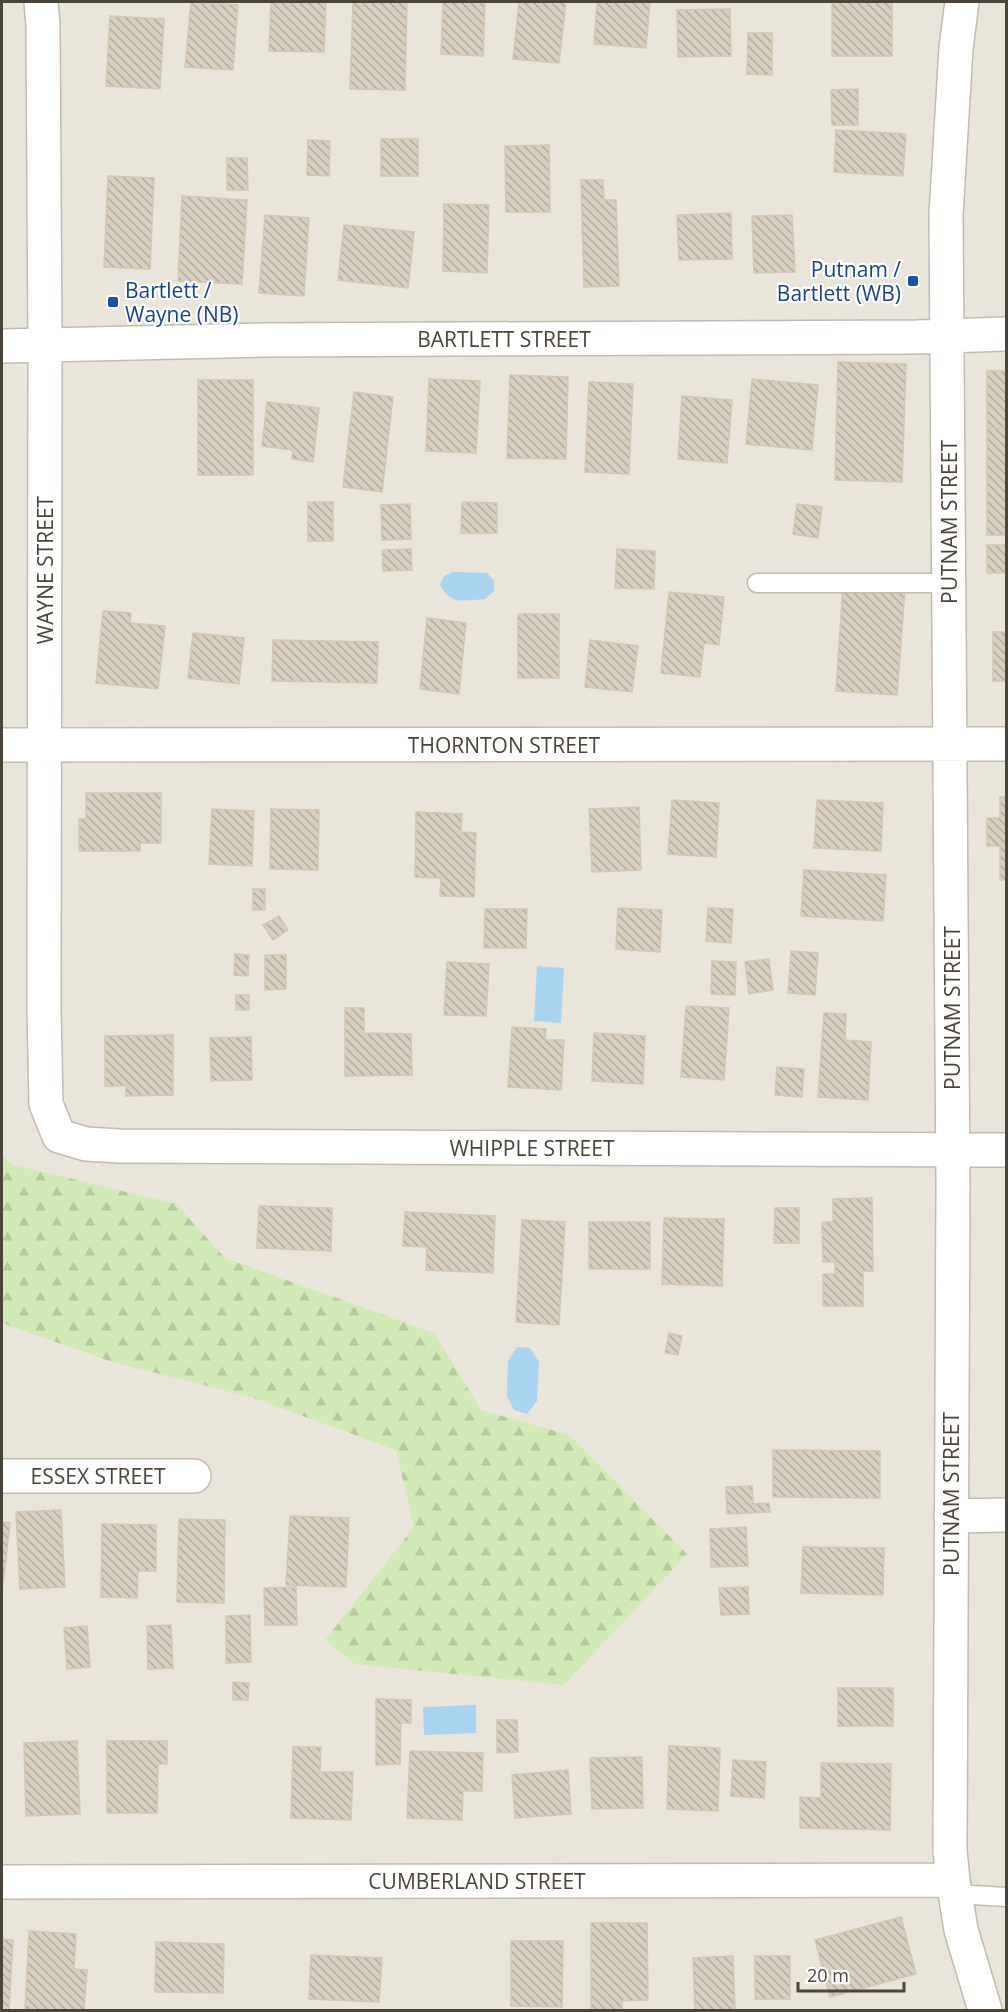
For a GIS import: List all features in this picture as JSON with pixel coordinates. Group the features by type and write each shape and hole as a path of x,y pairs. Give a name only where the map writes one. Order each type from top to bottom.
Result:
{"street":[{"name":"WAYNE STREET","path":"41,2 45,346 45,1067 46,1104 59,1136"},
{"name":"PUTNAM STREET","path":"962,2 956,48 946,215 952,1150 950,1851 961,1930 985,2010"},
{"name":"BARTLETT STREET","path":"2,346 275,340 1006,334"},
{"name":"THORNTON STREET","path":"2,745 1006,744"},
{"name":"WHIPPLE STREET","path":"59,1136 87,1144 119,1146 1006,1150"},
{"name":"ESSEX STREET","path":"2,1476 194,1476"},
{"path":"951,1516 1006,1515"},
{"name":"CUMBERLAND STREET","path":"2,1882 954,1887"}],"lane":[{"path":"757,583 949,583"},
{"path":"954,1887 1006,1897"}],"shaded area":[{"path":"2,2 1006,2 1006,2010 2,2010"}],"green space":[{"path":"2,1155 11,1164 176,1204 225,1258 434,1333 481,1410 570,1435 687,1554 564,1685 355,1664 325,1640 414,1527 396,1450 251,1397 112,1362 2,1323"}],"water":[{"path":"453,572 487,573 494,581 494,591 485,599 465,601 454,599 444,592 440,585 444,576"},
{"path":"537,966 564,968 561,1023 534,1021"},
{"path":"517,1347 530,1348 539,1362 537,1401 527,1414 514,1410 507,1396 508,1361"},
{"path":"476,1705 476,1733 424,1735 423,1707"}],"building":[{"path":"191,2 238,5 233,70 185,67"},
{"path":"271,2 326,2 324,52 269,51"},
{"path":"353,2 407,2 405,90 350,89"},
{"path":"443,2 485,2 483,56 441,54"},
{"path":"519,2 566,2 559,63 513,59"},
{"path":"597,2 650,2 646,48 594,44"},
{"path":"832,2 892,2 892,56 832,56"},
{"path":"730,9 731,56 678,57 677,10"},
{"path":"110,16 164,19 160,89 106,86"},
{"path":"748,33 772,33 772,75 747,74"},
{"path":"858,89 858,125 832,125 831,90"},
{"path":"836,130 906,134 903,176 834,172"},
{"path":"381,139 418,139 418,176 381,176"},
{"path":"308,140 330,141 329,176 307,175"},
{"path":"549,145 550,212 506,212 505,146"},
{"path":"227,158 247,158 248,190 227,190"},
{"path":"108,176 154,178 150,269 104,267"},
{"path":"581,180 603,180 604,200 616,200 619,286 584,287"},
{"path":"182,196 247,200 242,284 178,281"},
{"path":"444,204 489,205 487,273 443,271"},
{"path":"731,213 732,259 679,260 677,215"},
{"path":"265,215 309,218 304,296 259,293"},
{"path":"792,215 795,272 754,273 752,216"},
{"path":"344,225 414,232 408,288 338,280"},
{"path":"838,362 906,364 902,482 835,480"},
{"path":"987,371 1006,371 1006,428 987,428"},
{"path":"510,375 568,377 566,459 507,458"},
{"path":"429,379 480,381 476,453 426,451"},
{"path":"752,379 818,385 812,450 746,444"},
{"path":"198,380 253,380 253,475 198,475"},
{"path":"589,382 633,384 629,474 585,472"},
{"path":"354,392 393,397 382,492 343,487"},
{"path":"682,396 732,400 727,463 678,459"},
{"path":"267,402 319,408 313,462 292,459 293,450 262,446"},
{"path":"987,428 1006,428 1006,535 987,535"},
{"path":"308,502 333,502 333,541 308,541"},
{"path":"462,502 497,503 497,533 461,533"},
{"path":"410,504 411,539 382,540 381,505"},
{"path":"797,504 822,507 818,538 793,534"},
{"path":"987,545 1006,545 1006,573 987,573"},
{"path":"411,549 412,570 383,571 382,550"},
{"path":"617,549 655,551 654,589 615,588"},
{"path":"843,585 905,590 897,695 836,691"},
{"path":"669,592 724,597 719,645 704,643 700,677 661,673"},
{"path":"103,611 131,613 130,623 165,626 158,689 96,683"},
{"path":"518,614 559,614 559,678 518,678"},
{"path":"427,618 466,623 459,694 420,689"},
{"path":"993,632 1006,632 1006,681 993,681"},
{"path":"193,633 244,638 239,684 188,678"},
{"path":"273,640 378,642 377,683 272,681"},
{"path":"590,640 638,646 632,692 585,687"},
{"path":"86,793 161,793 161,843 140,843 140,851 79,851 79,819 86,819"},
{"path":"1000,797 1006,797 1006,880 1000,880 1000,846 987,846 987,818 1000,818"},
{"path":"672,800 719,803 716,857 668,854"},
{"path":"817,800 883,803 881,851 814,848"},
{"path":"639,807 641,870 592,872 589,809"},
{"path":"212,809 254,811 252,866 209,864"},
{"path":"271,809 319,810 318,870 270,869"},
{"path":"416,812 462,814 461,832 476,833 474,897 440,896 441,878 415,877"},
{"path":"804,870 886,875 883,921 801,916"},
{"path":"253,889 265,889 265,910 253,910"},
{"path":"618,908 662,910 660,952 616,949"},
{"path":"708,908 733,909 731,943 706,941"},
{"path":"485,909 527,909 526,948 484,948"},
{"path":"279,916 288,930 273,940 263,925"},
{"path":"791,951 818,953 815,995 788,993"},
{"path":"235,954 249,955 248,976 234,975"},
{"path":"265,955 286,955 286,989 265,990"},
{"path":"769,959 773,990 749,994 745,962"},
{"path":"712,961 736,962 735,995 711,994"},
{"path":"447,962 489,964 486,1016 444,1015"},
{"path":"236,995 249,995 249,1010 236,1010"},
{"path":"686,1006 729,1008 724,1080 681,1077"},
{"path":"345,1008 364,1008 364,1033 411,1034 412,1075 345,1076"},
{"path":"824,1013 846,1014 845,1040 871,1042 868,1100 818,1097"},
{"path":"512,1027 546,1029 545,1040 564,1040 561,1090 508,1087"},
{"path":"594,1033 645,1036 643,1084 592,1081"},
{"path":"173,1035 173,1095 126,1096 126,1086 105,1086 105,1036"},
{"path":"251,1037 252,1080 211,1081 210,1038"},
{"path":"777,1067 804,1069 802,1097 775,1095"},
{"path":"872,1198 873,1271 863,1271 863,1306 823,1306 823,1274 835,1274 835,1262 823,1262 822,1222 833,1222 833,1199"},
{"path":"259,1206 332,1208 331,1251 257,1248"},
{"path":"775,1208 799,1208 799,1243 774,1243"},
{"path":"405,1212 495,1216 493,1273 426,1270 427,1247 403,1246"},
{"path":"664,1218 724,1219 722,1286 662,1284"},
{"path":"522,1220 565,1222 559,1325 516,1322"},
{"path":"589,1222 650,1222 650,1269 589,1269"},
{"path":"669,1333 682,1336 678,1355 665,1353"},
{"path":"773,1450 880,1451 880,1498 773,1497"},
{"path":"752,1486 753,1504 769,1503 770,1512 727,1514 726,1487"},
{"path":"61,1510 65,1587 20,1589 16,1512"},
{"path":"290,1516 349,1518 346,1587 286,1585"},
{"path":"179,1519 225,1520 224,1603 177,1602"},
{"path":"2,1522 10,1523 3,1585 2,1585"},
{"path":"102,1524 156,1525 156,1571 138,1571 137,1598 101,1597"},
{"path":"746,1527 748,1566 711,1567 710,1529"},
{"path":"803,1547 884,1548 883,1595 801,1593"},
{"path":"296,1587 297,1625 265,1625 264,1588"},
{"path":"748,1587 749,1614 721,1615 719,1588"},
{"path":"250,1615 251,1662 226,1663 226,1616"},
{"path":"171,1625 173,1668 148,1669 147,1626"},
{"path":"87,1626 90,1667 67,1669 64,1628"},
{"path":"233,1682 249,1683 248,1700 233,1700"},
{"path":"838,1688 893,1688 893,1726 838,1726"},
{"path":"376,1699 411,1700 411,1723 401,1723 400,1764 376,1765"},
{"path":"497,1720 517,1720 518,1752 497,1753"},
{"path":"77,1741 80,1814 26,1816 24,1743"},
{"path":"107,1741 167,1741 167,1764 158,1764 157,1813 107,1813"},
{"path":"669,1746 720,1748 718,1811 667,1809"},
{"path":"293,1747 321,1747 320,1772 353,1772 351,1820 291,1818"},
{"path":"410,1751 483,1753 482,1791 463,1791 462,1820 407,1818"},
{"path":"642,1757 643,1808 592,1809 590,1758"},
{"path":"733,1760 766,1762 764,1798 731,1796"},
{"path":"821,1763 891,1764 890,1830 800,1828 800,1797 821,1798"},
{"path":"568,1770 571,1814 515,1818 512,1775"},
{"path":"901,1917 916,1974 830,1997 815,1940"},
{"path":"591,1923 647,1923 648,2000 622,2001 622,2010 591,2010"},
{"path":"29,1931 76,1934 74,1969 87,1970 84,2010 25,2010"},
{"path":"2,1939 13,1940 9,2010 2,2010"},
{"path":"511,1941 563,1941 562,2007 511,2006"},
{"path":"156,1942 224,1944 223,1993 155,1992"},
{"path":"311,1955 382,1958 379,2002 309,1999"},
{"path":"733,1956 735,2010 695,2010 693,1958"},
{"path":"755,1956 790,1956 790,1999 755,1999"}],"place":[{"name":"Putnam / Bartlett (WB)","path":"913,281"},
{"name":"Bartlett / Wayne (NB)","path":"113,302"}]}
